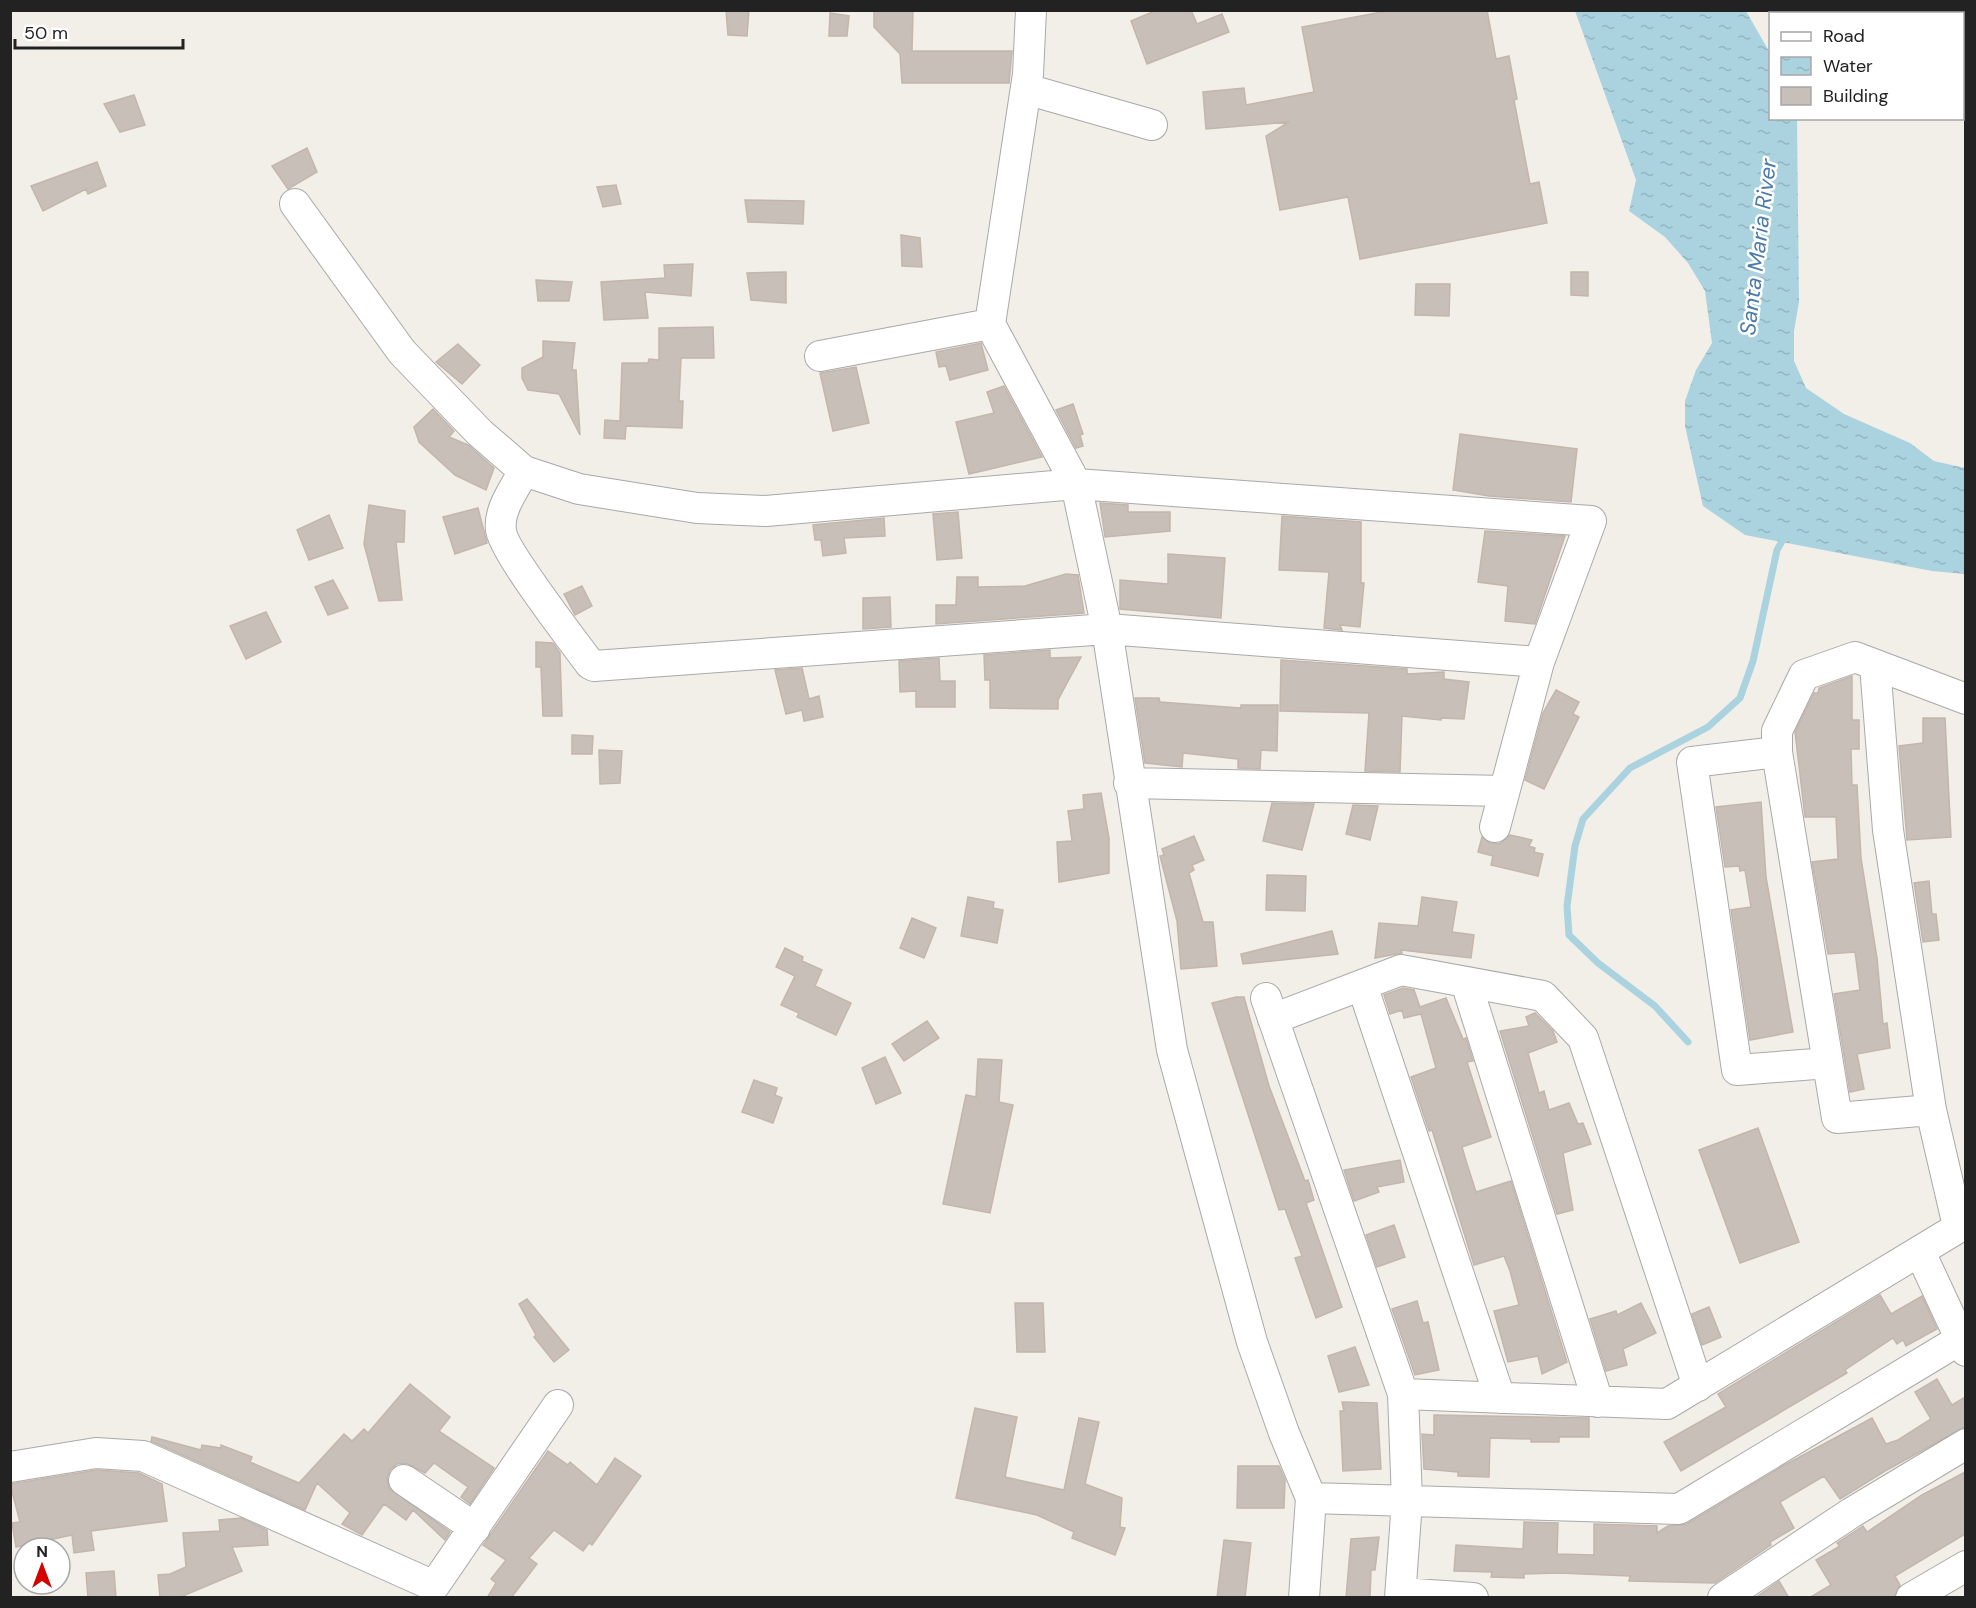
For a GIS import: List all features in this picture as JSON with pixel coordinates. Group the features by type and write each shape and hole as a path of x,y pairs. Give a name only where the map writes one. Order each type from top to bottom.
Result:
{"street":[{"path":"1031,10 1026,89 990,324 1076,484 1107,629 1172,1050 1252,1342 1284,1433 1311,1498 1304,1598"},
{"path":"1026,89 1152,125"},
{"path":"295,204 402,352 480,432 524,471 579,489 697,508 766,511 1076,484 1591,521 1539,662 1495,827"},
{"path":"820,356 990,324"},
{"path":"524,471 501,519 500,532 514,556 590,664 594,666 1107,629 1539,662"},
{"path":"1931,1110 1837,1118 1777,752 1777,731 1804,675 1855,657 1965,699"},
{"path":"1402,1395 1667,1404 1962,1225 1931,1110 1888,830 1875,665"},
{"path":"1777,752 1692,762 1737,1070 1828,1063"},
{"path":"1130,783 1504,791"},
{"path":"1473,1598 1401,1595 1407,1501 1402,1395 1269,1009 1362,985 1401,970 1543,996 1583,1038 1698,1386"},
{"path":"1466,982 1598,1402"},
{"path":"1362,985 1500,1398"},
{"path":"1311,1498 1679,1509 1964,1342 1920,1251"},
{"path":"10,1467 96,1453 143,1456 434,1586 558,1405"},
{"path":"1723,1598 1851,1513 1965,1444"},
{"path":"404,1480 475,1528"},
{"path":"1911,1598 1963,1577"}],"water":[{"name":"Santa Maria River","path":"1575,11 1746,11 1769,51 1769,120 1797,120 1799,302 1794,331 1794,361 1806,388 1844,414 1910,443 1934,461 1965,468 1965,574 1932,571 1745,535 1703,506 1685,426 1685,401 1696,370 1712,343 1705,291 1688,263 1665,237 1629,211 1636,180"}],"building":[{"path":"726,10 749,10 747,36 728,35"},
{"path":"874,10 913,11 912,51 1012,51 1009,83 902,83 900,54 874,27"},
{"path":"1157,10 1191,10 1197,24 1222,14 1229,32 1147,64 1131,21"},
{"path":"1392,10 1487,10 1496,59 1509,56 1517,99 1514,100 1530,184 1539,182 1547,223 1360,259 1348,197 1280,210 1266,136 1289,122 1206,129 1203,92 1244,88 1246,105 1314,92 1302,27"},
{"path":"830,13 849,16 847,36 829,36"},
{"path":"134,95 145,125 120,132 104,104"},
{"path":"307,148 317,172 288,189 272,166"},
{"path":"97,162 106,186 88,194 86,189 43,211 31,186"},
{"path":"616,185 621,204 603,207 597,187"},
{"path":"745,200 804,201 803,224 748,222"},
{"path":"901,235 920,238 922,267 902,266"},
{"path":"693,264 691,296 645,292 648,318 604,320 601,282 665,278 664,265"},
{"path":"786,272 786,303 751,300 747,273"},
{"path":"1571,272 1588,272 1588,296 1571,295"},
{"path":"536,280 572,282 569,301 538,301"},
{"path":"1416,284 1450,284 1449,316 1415,315"},
{"path":"713,327 714,358 681,358 679,401 683,401 682,428 626,426 625,439 604,438 605,420 620,421 622,363 648,363 649,359 659,360 659,328"},
{"path":"543,341 575,343 572,370 576,370 580,435 559,394 528,390 522,378 522,368 543,357"},
{"path":"981,343 988,370 950,380 946,366 939,367 936,352"},
{"path":"458,344 480,365 462,384 436,362"},
{"path":"856,367 869,423 833,431 820,373"},
{"path":"1004,386 1042,457 969,474 956,422 994,413 987,392"},
{"path":"1073,404 1083,434 1080,435 1083,446 1076,448 1056,410"},
{"path":"433,409 454,431 449,437 468,445 494,468 486,490 455,475 419,442 414,427"},
{"path":"1460,434 1577,449 1571,502 1489,496 1453,490"},
{"path":"1100,503 1128,505 1128,512 1170,512 1170,531 1105,537"},
{"path":"369,505 405,511 404,542 396,542 402,600 379,601 364,544"},
{"path":"478,508 487,543 455,554 443,517"},
{"path":"958,512 962,558 937,560 933,514"},
{"path":"329,515 343,548 309,560 297,530"},
{"path":"1282,516 1361,522 1361,583 1364,583 1360,627 1340,625 1342,630 1324,628 1329,572 1279,570"},
{"path":"884,518 885,536 844,538 846,553 823,556 821,540 815,540 813,525"},
{"path":"1485,531 1565,536 1535,624 1505,621 1508,586 1478,582"},
{"path":"1168,554 1225,558 1221,618 1120,609 1120,580 1168,584"},
{"path":"1066,574 1078,575 1084,613 936,624 936,605 956,605 957,577 978,577 978,587 1025,586"},
{"path":"333,580 348,608 328,615 315,587"},
{"path":"582,586 592,606 575,615 564,594"},
{"path":"890,597 891,627 863,629 863,598"},
{"path":"266,612 281,642 246,659 230,626"},
{"path":"536,642 553,643 560,653 562,716 543,716 541,667 536,667"},
{"path":"1050,650 1050,658 1081,657 1058,700 1058,709 990,708 990,680 985,680 984,655"},
{"path":"939,658 940,681 955,681 955,707 916,707 916,691 900,692 899,661"},
{"path":"1281,660 1407,669 1407,674 1444,672 1444,679 1469,682 1464,719 1441,718 1441,720 1402,716 1400,772 1365,771 1369,713 1280,711"},
{"path":"802,668 809,699 819,696 823,717 804,721 802,710 786,714 775,670"},
{"path":"1852,676 1852,720 1859,720 1859,749 1851,749 1852,785 1857,785 1861,858 1877,958 1883,1024 1887,1023 1890,1048 1857,1054 1864,1089 1850,1092 1834,994 1860,990 1855,952 1828,954 1812,862 1838,859 1836,817 1805,817 1795,732 1814,693 1818,693 1819,688"},
{"path":"1556,690 1579,702 1573,714 1579,717 1544,789 1525,780 1543,713"},
{"path":"1135,698 1159,698 1160,702 1241,708 1241,705 1278,705 1277,751 1261,750 1260,769 1238,768 1238,759 1183,753 1182,767 1145,763"},
{"path":"1923,718 1945,718 1951,837 1907,840 1899,746 1923,743"},
{"path":"572,735 593,736 592,754 572,754"},
{"path":"599,750 622,751 620,783 600,784"},
{"path":"1101,793 1109,838 1109,873 1059,882 1057,842 1072,841 1068,811 1084,809 1083,795"},
{"path":"1761,802 1766,877 1793,1032 1750,1040 1731,910 1751,907 1745,870 1740,871 1739,866 1725,867 1716,807"},
{"path":"1272,803 1314,804 1302,850 1263,841"},
{"path":"1353,805 1378,806 1370,840 1346,834"},
{"path":"1510,835 1532,840 1529,846 1535,848 1534,852 1543,854 1538,876 1491,865 1493,856 1478,852 1482,837 1490,843 1499,844"},
{"path":"1194,836 1204,860 1192,865 1194,870 1189,873 1203,922 1213,922 1217,966 1181,969 1177,921 1160,856 1164,855 1162,849"},
{"path":"1267,875 1306,876 1305,911 1266,910"},
{"path":"1929,881 1932,914 1936,914 1939,940 1923,942 1914,883"},
{"path":"968,897 994,902 993,908 1003,910 997,943 961,936"},
{"path":"1422,897 1457,902 1452,932 1474,935 1471,958 1401,950 1402,953 1375,958 1379,923 1418,926"},
{"path":"912,918 936,928 924,958 900,948"},
{"path":"1332,931 1338,954 1243,964 1241,954"},
{"path":"785,948 803,957 802,961 822,970 815,986 851,1003 836,1035 797,1017 799,1013 781,1005 795,976 776,967"},
{"path":"1403,988 1414,990 1420,1007 1446,998 1463,1039 1466,1038 1473,1061 1467,1062 1491,1137 1462,1147 1476,1192 1511,1181 1567,1362 1542,1374 1538,1356 1508,1362 1494,1311 1519,1305 1510,1271 1504,1256 1474,1265 1432,1130 1429,1131 1411,1077 1436,1068 1421,1014 1404,1018 1402,1010 1390,1014 1384,995"},
{"path":"1244,997 1269,1086 1305,1181 1308,1180 1314,1200 1306,1203 1342,1307 1316,1318 1295,1258 1302,1256 1285,1209 1279,1210 1212,1003"},
{"path":"1535,1013 1553,1031 1557,1042 1528,1053 1539,1093 1544,1091 1549,1110 1569,1103 1578,1124 1583,1123 1591,1144 1563,1153 1573,1210 1557,1214 1500,1031 1529,1026 1526,1017"},
{"path":"927,1021 939,1038 904,1061 892,1044"},
{"path":"885,1057 901,1093 876,1104 862,1068"},
{"path":"978,1059 1002,1060 999,1102 1013,1105 990,1213 943,1204 966,1095 976,1097"},
{"path":"754,1080 777,1088 775,1095 782,1098 773,1123 742,1112"},
{"path":"1758,1128 1799,1242 1740,1263 1699,1150"},
{"path":"1400,1160 1404,1182 1377,1187 1379,1192 1354,1201 1344,1170"},
{"path":"1394,1225 1405,1257 1377,1267 1366,1235"},
{"path":"1880,1295 1891,1314 1922,1296 1937,1329 1906,1346 1903,1340 1897,1344 1893,1338 1845,1370 1847,1373 1681,1471 1664,1442 1726,1407 1718,1394"},
{"path":"527,1299 569,1350 554,1362 534,1337 536,1335 519,1304"},
{"path":"1417,1301 1423,1323 1428,1322 1439,1370 1415,1375 1392,1309"},
{"path":"1015,1303 1043,1303 1045,1352 1017,1352"},
{"path":"1641,1303 1656,1333 1623,1349 1627,1365 1606,1371 1590,1319 1616,1311 1617,1315"},
{"path":"1709,1307 1721,1337 1702,1345 1692,1314"},
{"path":"1355,1347 1369,1385 1339,1392 1328,1356"},
{"path":"1937,1379 1952,1405 1965,1397 1965,1427 1885,1471 1840,1499 1824,1476 1780,1502 1794,1528 1770,1542 1771,1545 1715,1583 1629,1581 1630,1576 1559,1573 1524,1574 1524,1578 1491,1577 1492,1572 1454,1571 1456,1545 1523,1549 1524,1522 1558,1523 1557,1554 1594,1555 1594,1524 1657,1526 1657,1533 1668,1526 1687,1524 1781,1467 1872,1418 1886,1444 1898,1440 1931,1419 1915,1392"},
{"path":"410,1384 450,1417 439,1431 494,1468 470,1504 461,1497 468,1487 434,1463 425,1473 406,1463 397,1464 390,1470 387,1478 389,1488 450,1532 445,1540 413,1510 406,1520 384,1504 362,1535 342,1524 350,1513 317,1483 305,1510 151,1441 152,1437 201,1450 202,1445 221,1448 221,1445 252,1457 250,1462 299,1483 344,1434 352,1441 364,1429 368,1433"},
{"path":"1342,1402 1377,1403 1381,1469 1343,1471 1340,1411 1344,1411"},
{"path":"975,1408 1017,1417 1005,1477 1064,1490 1079,1418 1099,1422 1085,1484 1122,1498 1120,1527 1125,1528 1115,1555 1072,1538 1074,1532 1037,1515 956,1498"},
{"path":"1434,1415 1589,1418 1589,1437 1559,1437 1559,1442 1490,1438 1489,1477 1458,1476 1458,1472 1424,1469 1422,1434 1434,1435"},
{"path":"548,1451 568,1465 570,1462 597,1485 615,1458 641,1476 592,1545 589,1543 583,1551 554,1530 529,1558 537,1564 511,1598 487,1598 496,1583 491,1579 506,1560 483,1545"},
{"path":"1238,1466 1279,1466 1285,1480 1284,1508 1237,1508"},
{"path":"97,1470 139,1473 162,1484 167,1521 91,1531 94,1550 74,1553 72,1535 14,1536 12,1523 20,1522 10,1484"},
{"path":"1965,1472 1965,1534 1895,1576 1900,1585 1894,1598 1809,1598 1831,1585 1816,1560 1840,1546 1837,1543 1863,1526 1867,1532 1922,1495"},
{"path":"241,1518 267,1530 268,1545 232,1547 242,1571 178,1598 160,1598 158,1575 170,1574 186,1567 183,1533 220,1531 219,1520"},
{"path":"1379,1537 1375,1570 1371,1570 1370,1598 1346,1598 1351,1539"},
{"path":"1224,1540 1251,1543 1245,1598 1217,1598"},
{"path":"114,1571 116,1598 88,1598 86,1573"},
{"path":"1779,1581 1789,1598 1755,1598"}],"waterway":[{"path":"1688,1042 1655,1006 1598,963 1569,935 1567,906 1575,846 1583,819 1630,768 1708,727 1740,698 1753,661 1777,550 1785,536"}]}
